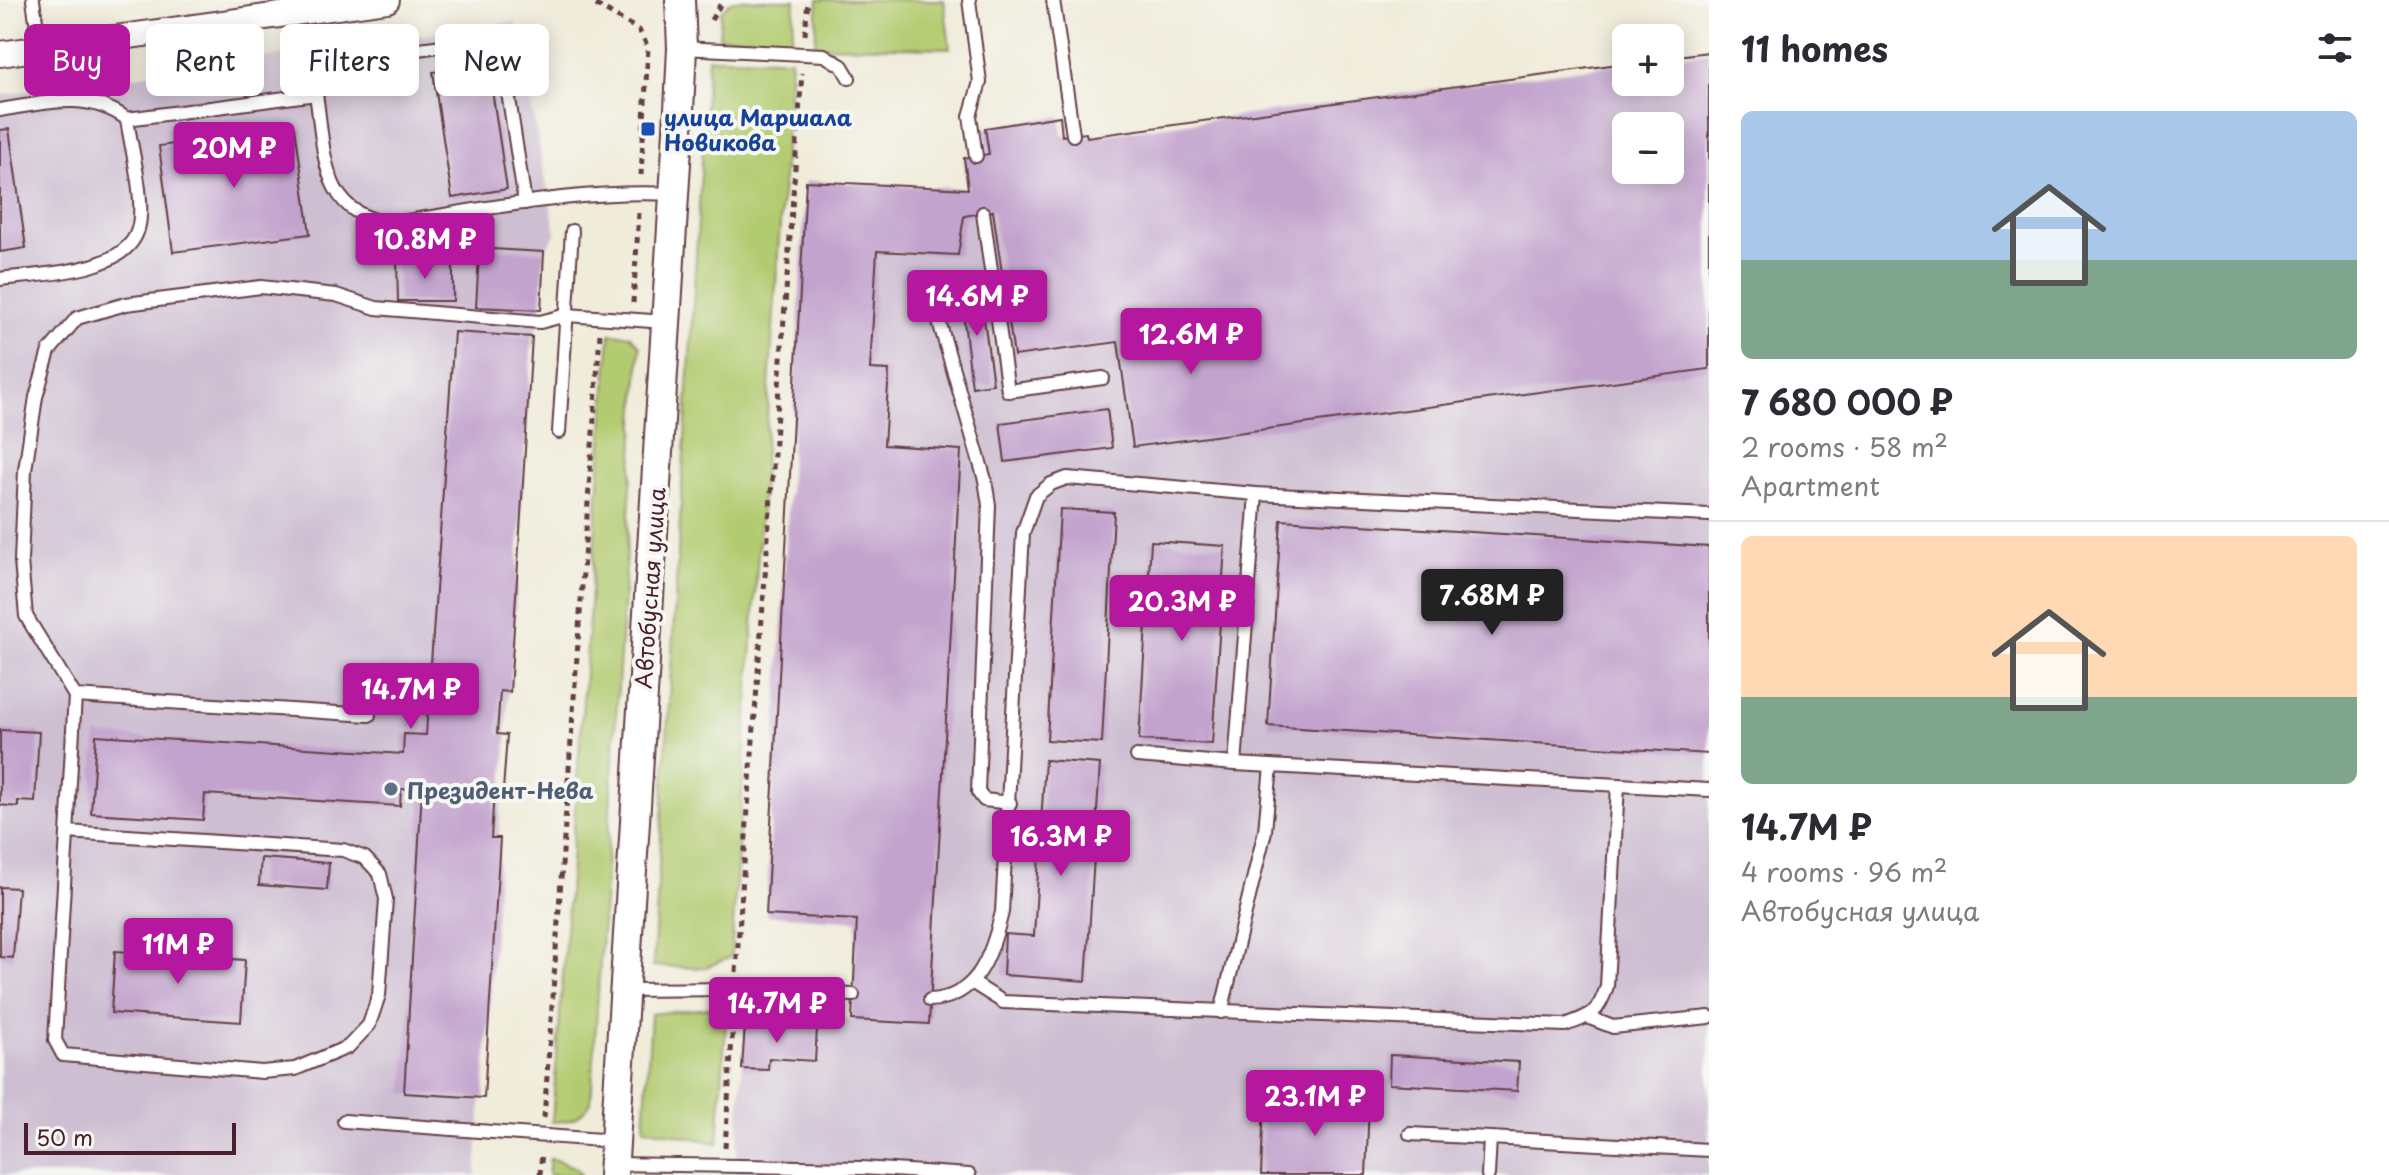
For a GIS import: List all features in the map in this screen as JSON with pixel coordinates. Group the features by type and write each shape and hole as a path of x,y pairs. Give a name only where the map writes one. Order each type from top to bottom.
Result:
{"street":[{"path":"130,36 387,0"},
{"name":"Автобусная улица","path":"613,1160 674,194 682,48 680,0"},
{"path":"0,54 24,50"}],"lane":[{"path":"33,0 36,24"},
{"path":"969,0 980,82 970,116 976,156"},
{"path":"1053,0 1073,135"},
{"path":"419,50 476,42 489,45 504,66 525,203"},
{"path":"682,48 804,53 831,58 849,78"},
{"path":"0,110 89,100 109,106 127,119 301,96"},
{"path":"316,96 329,174 338,196 354,212 374,221 393,223 525,203 640,192 674,194"},
{"path":"0,279 80,268 105,262 125,250 138,230 140,208 127,119"},
{"path":"983,213 1008,391 1103,378"},
{"path":"559,432 572,231"},
{"path":"67,832 343,850 365,858 380,874 386,899 379,995 369,1025 348,1047 321,1060 284,1070 262,1072 63,1055 55,1040 67,832 75,696 26,616 21,561 25,470 36,397 49,351 77,318 126,304 261,287 336,295 376,308 405,311 540,322 567,315 666,322"},
{"path":"932,297 985,480 989,505 978,792 984,800 1010,803"},
{"path":"930,1000 946,1000 973,983 991,949 1002,912 1023,533 1036,496 1051,484 1088,478 1256,494 1709,515"},
{"path":"1235,764 1256,494"},
{"path":"75,696 369,715"},
{"path":"1137,756 1709,790"},
{"path":"1221,1012 1265,831 1271,766"},
{"path":"973,983 1003,1002 1565,1025 1587,1017 1601,1006 1607,986 1618,785"},
{"path":"624,990 735,989 853,995"},
{"path":"1587,1017 1613,1027 1709,1017"},
{"path":"344,1121 543,1137 613,1160 724,1168 969,1175"},
{"path":"1410,1134 1709,1150"},
{"path":"1488,1175 1490,1138"}],"path":[{"path":"724,1168 808,0"},
{"path":"596,5 639,30 648,47 632,320"},
{"path":"540,1175 601,318"}],"shaded area":[{"path":"435,33 435,96 529,96 556,233 544,252 540,322 532,337 476,1175 0,1175 0,95 24,92 24,96 130,96 130,77 146,74 146,96 264,96 264,58 280,55 280,96 419,96 419,36"},
{"path":"1709,52 1709,1175 736,1175 745,1015 852,1019 857,921 766,915 806,181 967,189 964,158 989,154 985,128 1060,116 1063,136 1086,133 1088,137 1612,65 1612,96 1684,96 1684,71"}],"green space":[{"path":"733,0 795,0 792,40 719,37 721,11"},
{"path":"818,0 944,0 950,48 815,46"},
{"path":"708,58 791,59 731,957 704,968 653,966"},
{"path":"610,334 630,335 640,346 591,1102 574,1118 552,1122"},
{"path":"727,1006 718,1143 644,1128 651,1014"},
{"path":"550,1158 577,1168 581,1175 548,1175"}],"building":[{"path":"1709,52 1709,369 1133,447 1118,342 1014,356 993,211 964,216 958,255 877,251 870,369 889,370 884,445 961,450 929,1024 852,1020 857,920 766,915 806,181 968,189 964,158 989,154 985,128 1060,116 1062,136 1086,133 1087,137 1612,65 1612,96 1684,96 1684,55"},
{"path":"437,96 493,96 507,189 452,198"},
{"path":"295,127 310,234 173,252 159,146"},
{"path":"9,129 26,248 0,252 0,130"},
{"path":"491,249 544,252 541,310 476,307 479,254 491,255"},
{"path":"397,261 453,261 453,301 398,301"},
{"path":"979,283 993,384 972,387 961,296"},
{"path":"454,332 532,337 510,692 500,691 497,734 507,735 503,791 494,791 491,838 500,838 484,1098 404,1093 422,790 401,789 400,806 205,794 203,820 91,813 96,735 403,754 404,734 426,735"},
{"path":"1107,409 1112,448 1005,462 1000,423"},
{"path":"1060,509 1114,512 1102,743 1047,740"},
{"path":"1281,520 1709,547 1709,754 1268,726"},
{"path":"1151,541 1225,546 1212,744 1139,740"},
{"path":"0,730 39,732 35,802 18,801 18,807 0,805"},
{"path":"1045,760 1100,764 1086,981 1003,975 1005,934 1034,936"},
{"path":"261,858 329,863 327,890 259,885"},
{"path":"0,887 18,888 13,958 0,957"},
{"path":"115,951 245,960 241,1022 111,1013"},
{"path":"745,1025 817,1028 815,1061 769,1058 768,1070 742,1069"},
{"path":"1390,1055 1519,1062 1517,1091 1389,1084"},
{"path":"1264,1100 1369,1104 1366,1175 1261,1175"}],"place":[{"name":"улица Маршала Новикова","path":"648,129"},
{"name":"Президент-Нева","path":"391,789"}]}
